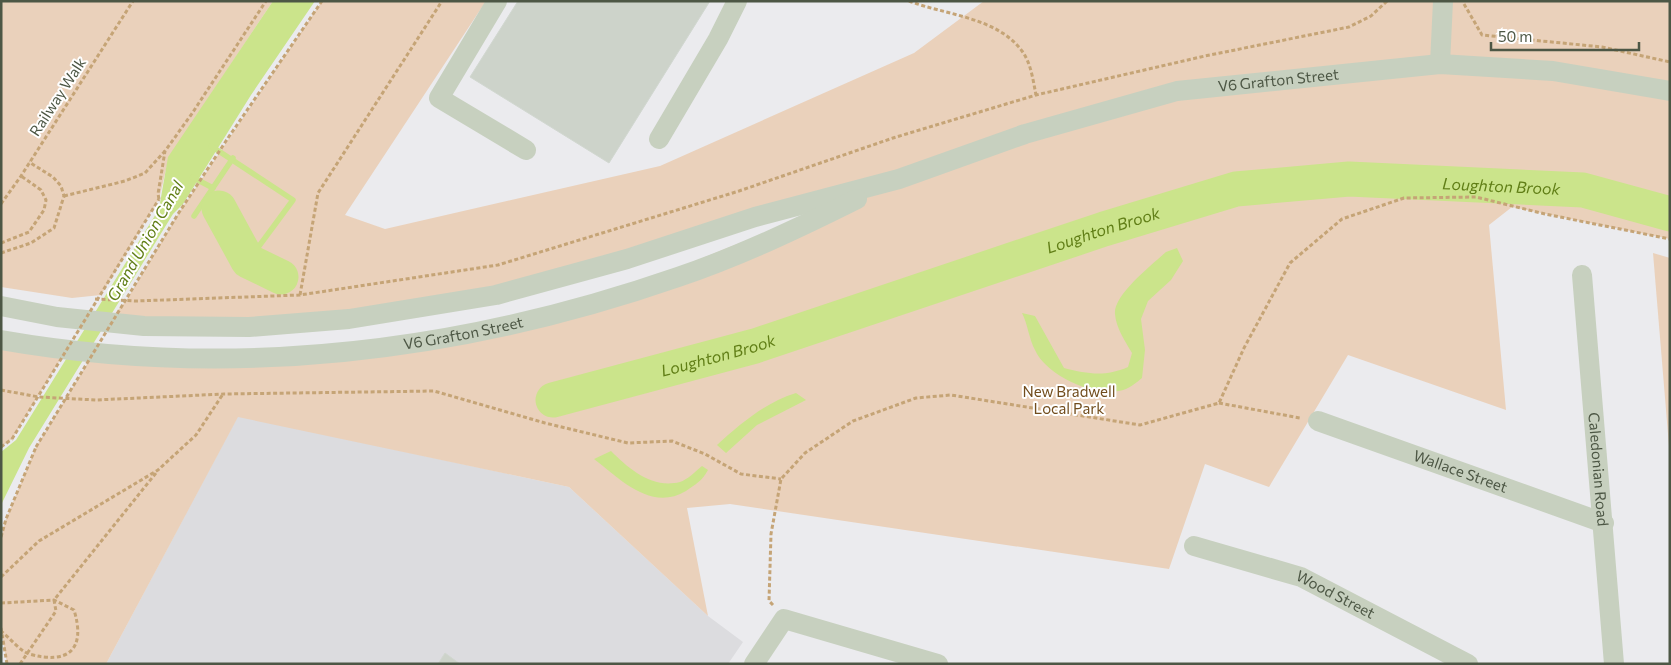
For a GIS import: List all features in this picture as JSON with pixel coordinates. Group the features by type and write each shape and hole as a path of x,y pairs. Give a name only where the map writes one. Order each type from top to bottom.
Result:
{"street":[{"path":"497,1 439,98 526,150"},
{"path":"659,139 718,39 737,1"},
{"path":"1440,64 1443,1"},
{"name":"V6 Grafton Street","path":"1,306 57,317 144,326 249,327 349,319 496,295 627,259 755,218 899,179 1025,134 1177,91 1440,64 1553,71 1670,91"},
{"name":"V6 Grafton Street","path":"1,340 53,349 112,355 171,358 277,358 356,352 469,334 576,309 679,277 785,235 899,179"},
{"name":"Caledonian Road","path":"1582,275 1604,523 1614,664"},
{"name":"Wallace Street","path":"1318,421 1604,523"},
{"name":"Wood Street","path":"1194,546 1302,577 1468,664"},
{"path":"754,664 784,620 938,664"}],"path":[{"name":"Railway Walk","path":"1,204 22,176 29,162 133,1"},
{"path":"64,196 126,181 145,173 165,151 191,115 266,1"},
{"path":"1,537 6,519 36,447 178,214 322,1"},
{"path":"300,295 318,194 442,1"},
{"path":"909,1 932,10 960,16 1008,36 1022,51 1030,68 1036,95"},
{"path":"90,299 136,301 300,295 498,265 739,191 893,138 1036,95 1205,56 1349,27 1371,16 1387,1"},
{"path":"1464,1 1470,18 1482,35 1602,46 1670,62"},
{"path":"1,447 12,439 159,200 158,194 165,151"},
{"path":"1,252 32,243 54,228 64,196 61,186 53,177 29,162"},
{"path":"1,243 29,232 44,210 46,200 41,190 22,176"},
{"path":"1219,403 1244,348 1290,263 1342,219 1404,198 1476,197 1536,212 1670,239"},
{"path":"1,390 38,397 96,400 224,394 434,391 545,423 628,443 672,440 706,454 742,474 781,479"},
{"path":"52,600 158,470 196,434 224,394"},
{"path":"784,620 769,601 771,534 781,479 805,453 853,421 916,398 951,395 1140,424 1219,403 1318,421"},
{"path":"1,577 39,541 158,470"},
{"path":"20,664 56,611 52,600"},
{"path":"1,603 52,600 74,610 80,627 79,642 70,654 55,658 27,654 2,630"},
{"path":"2,630 7,664"}],"shaded area":[{"path":"238,416 569,487 708,616 743,642 728,664 106,664"}],"green space":[{"path":"1,1 273,1 169,157 159,199 101,295 72,298 1,287"},
{"name":"New Bradwell Local Park","path":"322,1 486,1 345,215 385,229 660,166 914,53 984,1 1670,1 1670,239 1512,207 1489,225 1506,410 1348,355 1269,487 1205,464 1169,569 730,504 687,508 708,616 569,487 238,417 106,664 7,664 1,629 1,537 6,519 36,447 98,346 287,358 576,309 894,181 678,252 349,319 105,325 126,301 178,214"},
{"path":"1653,253 1670,258 1670,458"},
{"path":"1,338 68,347 12,439 1,447"}],"water":[{"name":"Grand Union Canal","path":"273,1 315,1 251,95 183,204 173,214 29,448 1,505 1,452 16,440 159,209 168,157"},
{"path":"1177,248 1183,261 1171,280 1148,301 1141,319 1145,350 1142,378 1126,389 1115,392 1102,391 1088,388 1062,377 1041,360 1033,346 1022,313 1035,316 1064,368 1096,374 1128,367 1132,353 1117,324 1116,306 1127,289 1144,272 1166,252"},
{"path":"796,393 806,400 757,425 726,453 717,445 764,408"},
{"path":"611,451 633,471 660,483 683,481 702,466 708,470 701,480 686,491 661,498 637,490 594,459"}],"building":[{"path":"518,1 710,1 609,163 470,77"},
{"path":"445,653 460,664 438,664"}],"waterway":[{"path":"211,146 293,200 248,261"},
{"path":"194,216 233,158"},
{"name":"Loughton Brook","path":"192,177 213,188"},
{"name":"Loughton Brook","path":"553,400 755,346 1104,229 1236,189 1349,179 1583,190 1670,214"},
{"name":"Loughton Brook","path":"219,208 248,261 281,277"}]}
